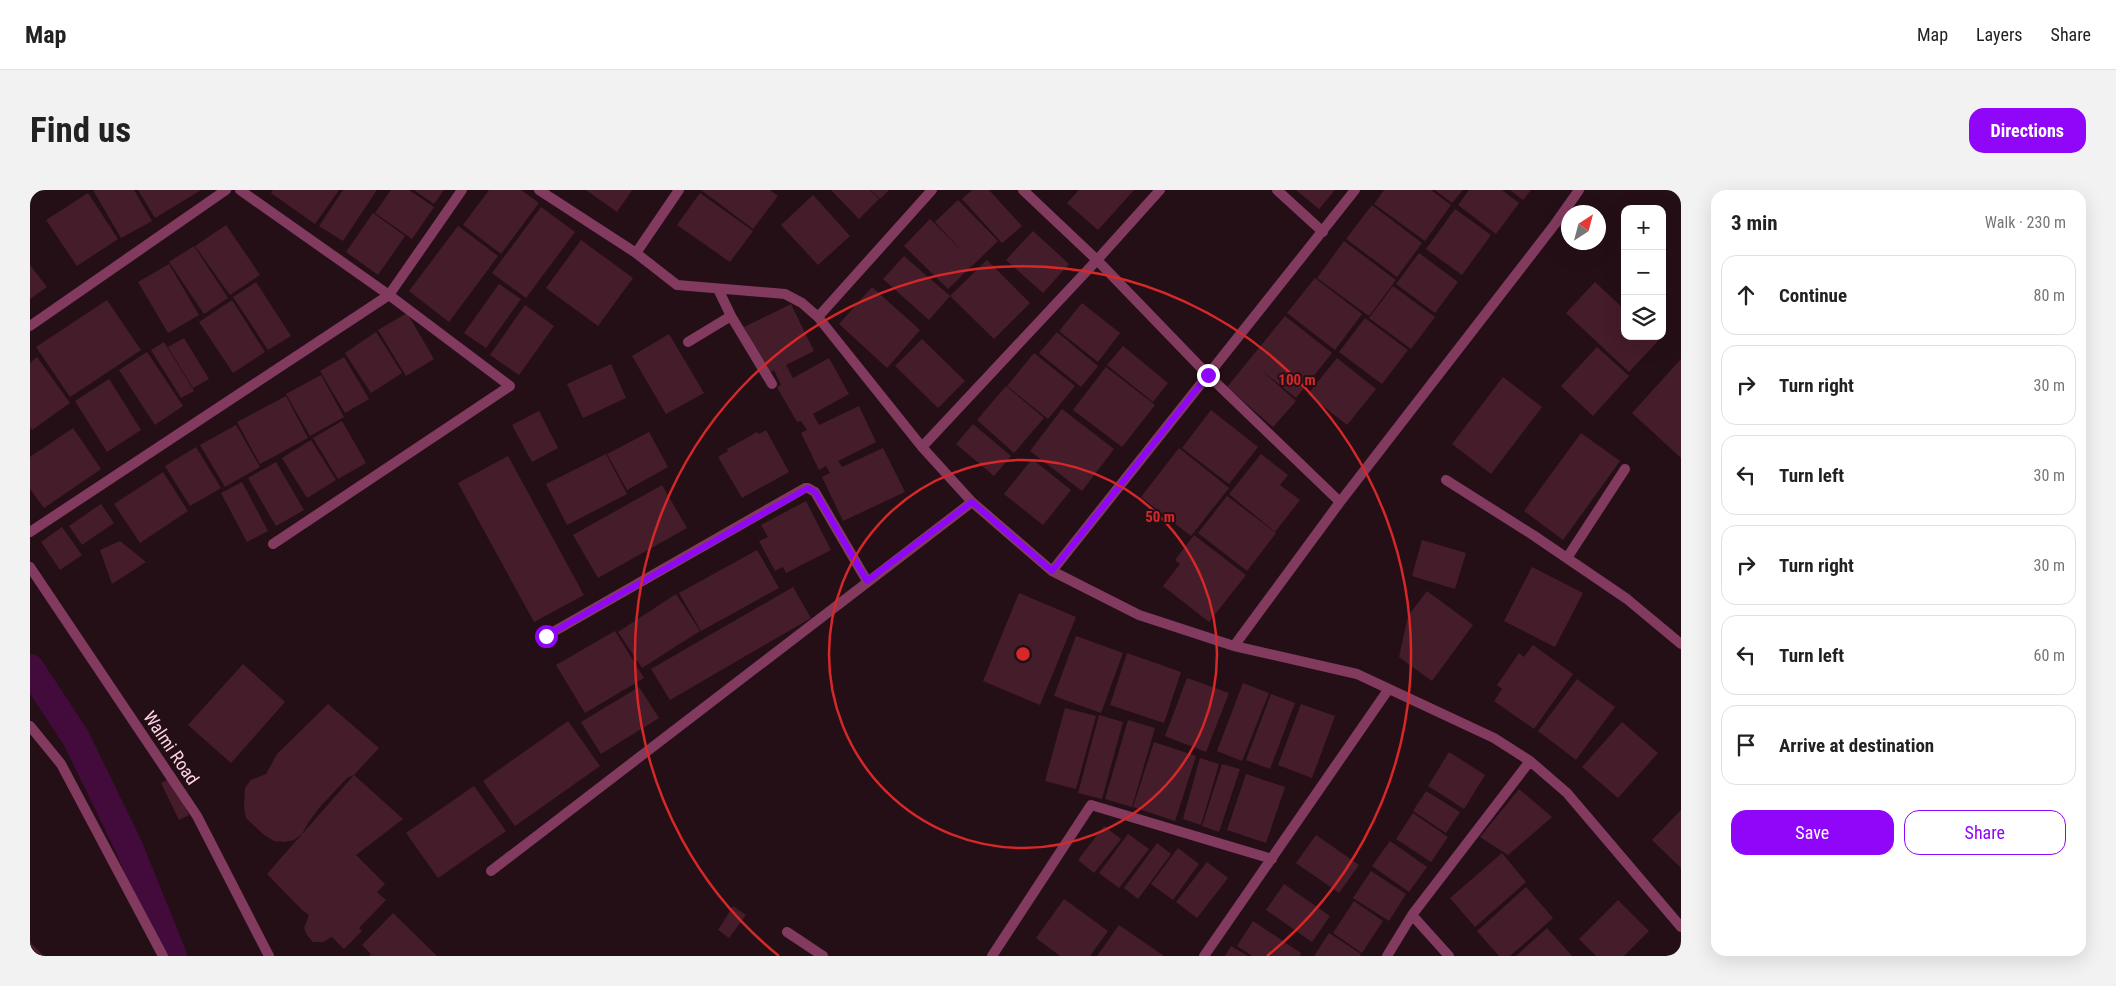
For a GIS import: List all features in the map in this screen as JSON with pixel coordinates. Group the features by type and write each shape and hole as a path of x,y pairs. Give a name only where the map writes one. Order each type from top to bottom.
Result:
{"street":[{"path":"30,326 226,190"},
{"path":"240,190 389,295 510,386 273,544"},
{"path":"30,532 389,295 462,190"},
{"path":"539,190 636,253 678,285 765,291 784,294 802,303 818,317 922,447 972,502 1052,571 1139,615 1234,646 1357,674 1494,738 1530,761 1567,793 1680,923"},
{"path":"636,253 679,190"},
{"path":"818,317 932,190"},
{"path":"1023,190 1097,260 1208,375 1340,502"},
{"path":"922,447 1160,190"},
{"path":"1277,190 1323,232"},
{"path":"1052,571 1355,190"},
{"path":"1234,646 1340,502 1555,224 1579,190"},
{"path":"718,289 731,316 772,384"},
{"path":"688,342 731,316"},
{"path":"1567,558 1625,469"},
{"path":"1446,480 1627,599 1681,644"},
{"path":"546,636 805,488 815,492 867,581"},
{"path":"491,871 972,502"},
{"name":"Walmi Road","path":"30,566 197,816 269,956"},
{"path":"1204,956 1388,690"},
{"path":"30,726 61,764 164,956"},
{"path":"1386,956 1412,915 1530,761"},
{"path":"992,956 1091,805 1272,858"},
{"path":"1412,915 1448,956"},
{"path":"787,932 823,956"}],"building":[{"path":"93,190 134,190 152,221 121,238"},
{"path":"138,190 201,190 155,218"},
{"path":"273,190 339,190 315,224 271,193"},
{"path":"343,190 377,190 343,241 319,226"},
{"path":"391,190 409,190 434,207 412,239 375,213"},
{"path":"414,190 444,190 434,204"},
{"path":"489,190 521,190 539,203 501,254 463,225"},
{"path":"586,190 632,190 617,212"},
{"path":"701,190 770,190 778,196 753,229"},
{"path":"831,190 870,190 879,199 859,219"},
{"path":"871,190 889,190 880,199"},
{"path":"972,190 989,190 1022,226 1002,243 962,199"},
{"path":"1079,190 1134,190 1098,230 1067,203"},
{"path":"1296,190 1335,190 1319,209"},
{"path":"1384,190 1431,190 1451,205 1425,241 1374,204"},
{"path":"1435,190 1463,190 1452,203"},
{"path":"1469,190 1502,190 1519,203 1496,234 1458,205"},
{"path":"1510,190 1531,190 1523,200"},
{"path":"88,193 118,239 77,266 46,220"},
{"path":"700,193 753,231 730,262 677,225"},
{"path":"813,195 850,236 818,265 781,225"},
{"path":"958,200 998,241 948,289 904,246 930,219 964,253 935,222"},
{"path":"1372,205 1422,243 1397,277 1346,239"},
{"path":"541,207 575,232 526,298 492,273"},
{"path":"1455,209 1491,235 1462,275 1426,249"},
{"path":"373,213 405,236 378,275 346,252"},
{"path":"226,225 260,275 230,295 195,246"},
{"path":"458,226 498,256 449,322 409,291"},
{"path":"1033,231 1069,264 1043,293 1006,260"},
{"path":"581,240 633,278 598,326 546,288"},
{"path":"1344,241 1396,280 1369,316 1317,278"},
{"path":"194,246 228,298 204,314 169,262"},
{"path":"1419,253 1458,282 1435,313 1396,284"},
{"path":"904,256 950,296 929,320 883,279"},
{"path":"987,260 1030,303 994,339 950,296"},
{"path":"169,264 199,315 168,333 138,282"},
{"path":"30,265 47,287 30,299"},
{"path":"1315,278 1362,314 1335,350 1287,313"},
{"path":"256,282 291,336 268,350 233,297"},
{"path":"1595,282 1621,306 1621,340 1658,341 1629,372 1566,313"},
{"path":"499,284 521,299 486,348 464,333"},
{"path":"1393,286 1435,317 1411,349 1369,318"},
{"path":"872,287 920,330 887,368 839,324"},
{"path":"107,300 141,350 70,397 36,347"},
{"path":"232,300 265,352 233,373 199,322"},
{"path":"1082,303 1120,333 1098,362 1059,331"},
{"path":"791,304 814,351 786,365 793,378 829,358 849,394 813,414 819,425 859,406 876,442 838,461 842,467 883,448 905,492 843,521 822,477 830,473 826,466 819,470 801,433 807,430 801,421 797,422 777,387 781,385 774,370 767,374 744,327"},
{"path":"525,305 554,326 519,375 490,355"},
{"path":"407,313 434,359 406,376 378,330"},
{"path":"1285,316 1332,353 1296,398 1260,369 1296,401 1273,427 1227,387"},
{"path":"1365,318 1408,350 1382,384 1339,352"},
{"path":"376,332 402,373 371,393 345,353"},
{"path":"1057,332 1098,366 1081,387 1039,353"},
{"path":"669,334 704,393 666,414 632,356"},
{"path":"184,338 209,379 193,388 168,347"},
{"path":"922,339 965,381 938,408 895,366"},
{"path":"164,342 194,391 181,398 151,350"},
{"path":"1123,346 1168,383 1153,402 1107,365"},
{"path":"1597,347 1629,376 1593,416 1561,386"},
{"path":"147,352 183,406 155,425 119,370"},
{"path":"1034,353 1075,386 1048,419 1007,386"},
{"path":"37,357 70,403 32,430 30,427 30,363"},
{"path":"344,357 369,399 345,413 320,371"},
{"path":"1337,358 1376,389 1347,425 1308,394"},
{"path":"1681,359 1681,458 1632,413"},
{"path":"611,364 626,398 583,418 567,384"},
{"path":"1106,367 1155,405 1122,447 1073,410"},
{"path":"321,375 344,417 310,436 286,394"},
{"path":"1503,377 1542,407 1491,474 1452,444"},
{"path":"109,379 141,430 107,452 75,401"},
{"path":"1006,386 1044,418 1014,453 977,420"},
{"path":"286,396 308,438 260,464 237,422"},
{"path":"1062,409 1114,449 1082,491 1030,451"},
{"path":"1211,410 1258,447 1229,484 1182,448"},
{"path":"539,411 558,448 532,462 512,425"},
{"path":"342,421 366,463 338,479 313,438"},
{"path":"973,424 1011,456 994,476 956,444"},
{"path":"236,425 260,467 225,487 200,445"},
{"path":"73,428 101,469 44,508 30,489 30,457"},
{"path":"766,430 789,472 742,498 718,457 728,451 727,449 757,432 759,434"},
{"path":"649,432 668,467 627,490 607,454"},
{"path":"1581,433 1620,461 1563,540 1524,511"},
{"path":"311,440 336,480 307,498 282,458"},
{"path":"196,447 221,488 190,506 165,466"},
{"path":"1179,448 1229,488 1191,536 1141,497"},
{"path":"606,454 627,494 567,525 546,484"},
{"path":"1261,454 1288,475 1280,485 1300,500 1275,532 1229,494"},
{"path":"508,456 584,595 534,622 458,483"},
{"path":"1032,459 1071,490 1043,525 1004,494"},
{"path":"276,462 304,510 276,526 248,478"},
{"path":"163,472 188,511 140,543 114,504"},
{"path":"242,482 268,531 247,542 221,493"},
{"path":"662,485 687,528 598,578 573,535"},
{"path":"1227,496 1276,533 1247,571 1198,533"},
{"path":"806,501 831,550 786,573 783,567 775,571 759,541 768,537 761,525"},
{"path":"101,504 114,523 82,545 69,526"},
{"path":"62,527 82,555 60,570 41,542"},
{"path":"1194,535 1246,575 1209,622 1163,586 1180,564 1175,560"},
{"path":"1422,540 1466,553 1455,589 1412,576"},
{"path":"120,541 146,562 112,584 100,550"},
{"path":"757,550 779,588 701,631 679,593"},
{"path":"1532,567 1583,593 1555,647 1504,621"},
{"path":"793,587 811,618 670,700 651,669"},
{"path":"1427,591 1473,625 1432,681 1399,657 1408,616"},
{"path":"1019,593 1076,617 1040,705 983,681"},
{"path":"676,594 700,631 642,668 618,632"},
{"path":"615,631 644,678 585,713 556,665"},
{"path":"1076,636 1123,653 1101,713 1054,696"},
{"path":"1533,645 1573,674 1534,729 1494,701 1502,689 1497,685 1519,653 1524,657"},
{"path":"1127,653 1181,672 1164,723 1110,705"},
{"path":"243,664 285,702 231,763 188,725"},
{"path":"1187,678 1229,693 1206,752 1165,736"},
{"path":"1577,679 1615,707 1576,760 1538,731"},
{"path":"1243,683 1269,693 1242,761 1217,751"},
{"path":"639,687 659,718 601,754 581,722"},
{"path":"1271,694 1295,703 1270,769 1246,760"},
{"path":"328,704 379,748 319,808 302,834 294,840 274,841 263,834 246,818 244,807 245,788 251,780 266,774 277,754"},
{"path":"1301,704 1335,716 1312,778 1278,765"},
{"path":"1065,708 1096,716 1076,789 1045,781"},
{"path":"1099,715 1123,722 1102,799 1078,793"},
{"path":"1128,720 1155,728 1132,807 1105,799"},
{"path":"568,721 600,766 515,826 483,781"},
{"path":"1622,722 1658,753 1618,798 1582,767"},
{"path":"1154,742 1196,756 1175,821 1133,807"},
{"path":"1449,752 1485,775 1464,809 1428,786"},
{"path":"1200,758 1219,764 1201,825 1183,819"},
{"path":"1222,764 1240,769 1219,832 1202,826"},
{"path":"1246,774 1285,787 1266,843 1227,830"},
{"path":"354,775 403,819 356,855 385,884 377,892 386,900 359,928 362,931 344,949 332,937 323,942 313,942 304,928 309,915 267,874"},
{"path":"170,778 189,815 179,820 161,783"},
{"path":"474,786 506,831 438,878 406,833"},
{"path":"1519,789 1552,817 1508,855 1480,837"},
{"path":"1426,791 1460,812 1446,833 1413,811"},
{"path":"1681,810 1681,868 1652,840"},
{"path":"1413,813 1448,837 1431,862 1396,839"},
{"path":"1104,826 1121,839 1094,873 1078,860"},
{"path":"1128,834 1149,849 1119,888 1099,873"},
{"path":"1316,835 1359,865 1339,893 1296,863"},
{"path":"1390,841 1427,867 1409,892 1372,866"},
{"path":"1157,843 1171,854 1138,899 1124,888"},
{"path":"1178,848 1199,864 1173,900 1151,884"},
{"path":"1502,853 1526,882 1475,927 1450,898"},
{"path":"1207,862 1228,878 1197,918 1176,902"},
{"path":"1371,871 1406,894 1389,921 1353,898"},
{"path":"1284,884 1330,916 1312,942 1266,910"},
{"path":"1526,887 1553,918 1510,956 1499,956 1477,931"},
{"path":"1064,899 1108,931 1090,956 1060,956 1036,938"},
{"path":"1618,900 1649,931 1624,956 1596,956 1579,939"},
{"path":"1354,901 1383,921 1362,953 1333,933"},
{"path":"733,906 746,915 729,938 718,930"},
{"path":"393,913 437,956 369,956 371,954 362,945"},
{"path":"1253,921 1301,953 1300,956 1252,956 1237,946"},
{"path":"1119,925 1164,956 1097,956"},
{"path":"1547,928 1572,956 1516,956"},
{"path":"1329,933 1361,954 1360,956 1314,956"},
{"path":"30,942 44,956 30,956"},
{"path":"1231,946 1248,956 1225,956"}],"waterway":[{"path":"30,668 76,738 128,845 173,956"}],"route":[{"path":"546,636 805,488 815,492 867,581 972,502 1052,571 1208,375"}]}
